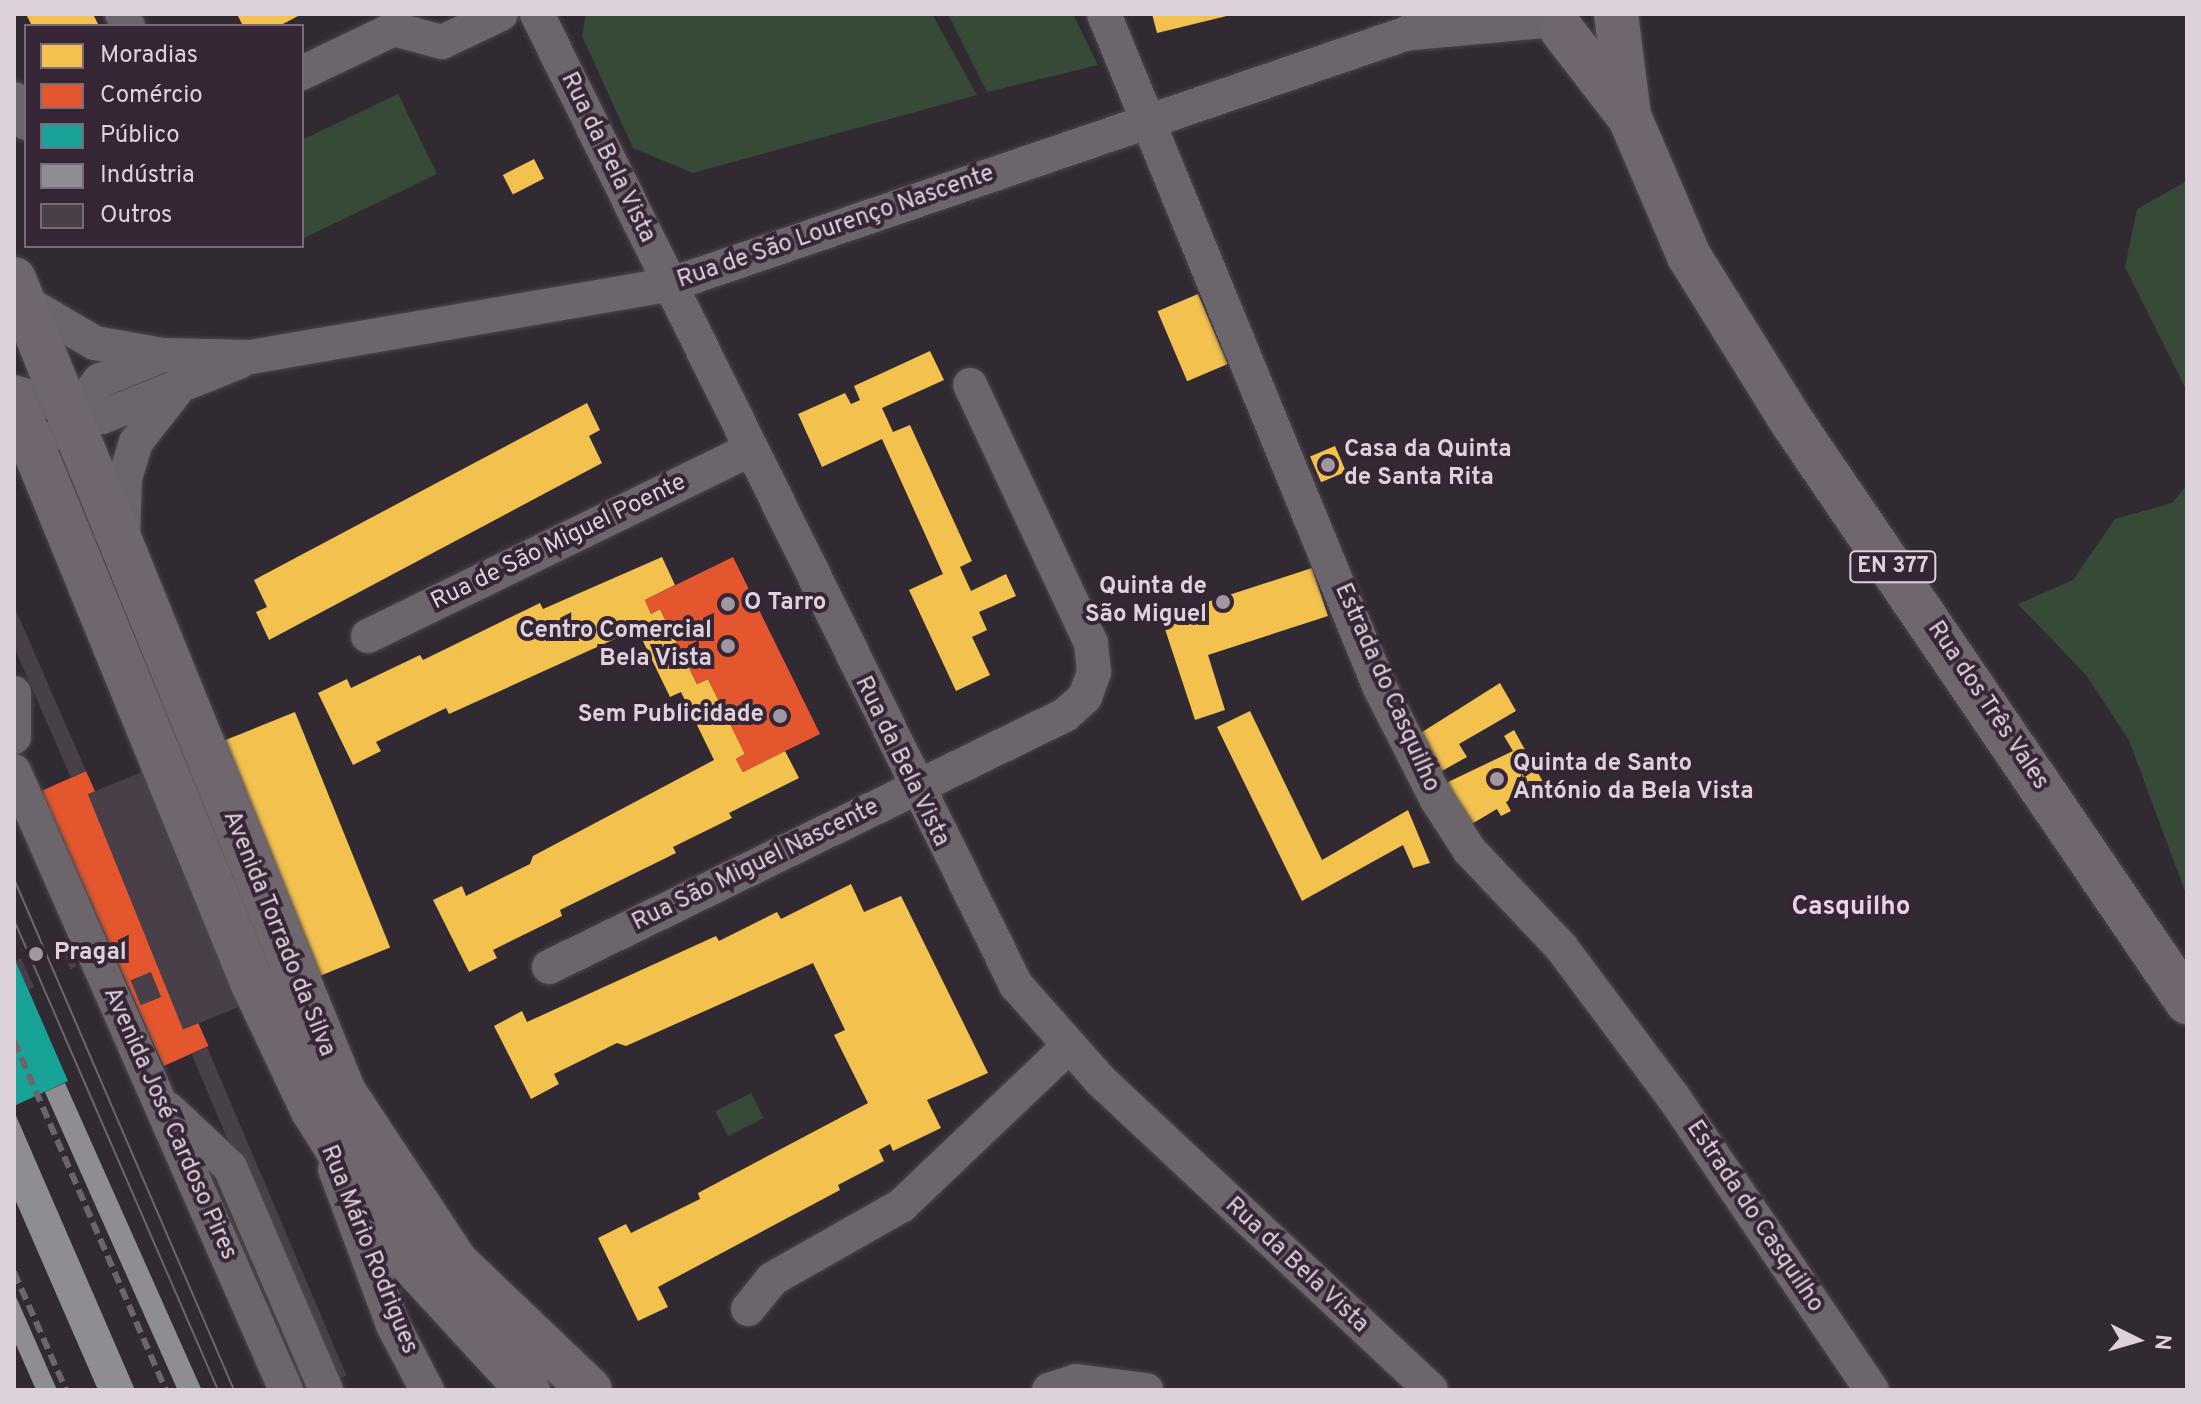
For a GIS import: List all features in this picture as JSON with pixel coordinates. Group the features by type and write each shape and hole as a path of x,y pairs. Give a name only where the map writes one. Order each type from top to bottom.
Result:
{"main road":[{"name":"Rua dos Três Vales","path":"1549,21 1582,32 1615,14 1629,116 1689,256 1750,356 2187,1002"},
{"name":"Rua dos Três Vales","path":"1549,21 1629,116"},
{"name":"Avenida Torrado da Silva","path":"20,290 315,1027 366,1132 456,1262 590,1390"},
{"name":"Avenida Torrado da Silva","path":"14,400 50,493 312,1109 402,1253 528,1390"}],"street":[{"path":"304,72 390,22 442,42 501,14"},
{"name":"Rua da Bela Vista","path":"537,14 1001,961 1068,1047 1431,1390"},
{"name":"Estrada do Casquilho","path":"1104,14 1380,688 1437,800 1470,851 1561,947 1674,1098 1872,1390"},
{"name":"Rua de São Lourenço Nascente","path":"20,290 95,343 163,355 250,357 669,285 1147,119 1405,34 1439,14"},
{"name":"Rua de São Lourenço Nascente","path":"1405,34 1549,21"},
{"path":"14,99 24,119"},
{"name":"Rua de São Lourenço Nascente","path":"68,413 99,381 163,355"},
{"name":"Rua de São Lourenço Nascente","path":"68,413 102,417 250,357"},
{"path":"124,555 125,478 136,442 183,383"},
{"name":"Rua São Miguel Nascente","path":"549,967 1065,715 1085,697 1094,672 1091,643 970,385"},
{"path":"14,392 68,413 50,493"},
{"name":"Rua de São Miguel Poente","path":"368,636 750,450"},
{"path":"14,693 14,737"},
{"name":"Avenida José Cardoso Pires","path":"14,771 286,1390"},
{"path":"748,1309 772,1279 902,1205 1068,1047"},
{"path":"156,1097 230,1167 326,1390"},
{"name":"Rua Mário Rodrigues","path":"312,1109 393,1325 427,1390"},
{"path":"1049,1390 1076,1381 1146,1390"}],"green space":[{"path":"586,14 932,14 977,95 693,173 633,148 582,36"},
{"path":"948,14 1073,14 1098,65 987,92"},
{"path":"398,94 437,174 304,238 304,139"},
{"path":"2187,181 2187,391 2125,267 2137,209"},
{"path":"2187,485 2187,897 2129,740 2086,675 2018,604 2073,580 2115,519 2172,503"},
{"path":"751,1093 764,1118 728,1136 715,1111"}],"building: Moradias":[{"path":"26,14 93,14 98,24 31,24"},
{"path":"237,14 302,14 283,24 242,24"},
{"path":"1152,14 1230,14 1231,15 1157,33"},
{"path":"534,159 544,179 513,194 503,175"},
{"path":"1198,294 1228,364 1187,381 1157,311"},
{"path":"930,351 944,380 882,408 893,432 910,425 972,561 960,567 971,591 1006,574 1016,596 979,612 987,630 972,637 990,675 956,691 909,590 943,574 882,439 822,467 798,414 845,393 851,404 860,400 854,386"},
{"path":"587,403 600,430 589,436 602,463 269,640 256,612 267,607 254,580"},
{"name":"Casa da Quinta de Santa Rita","path":"1335,446 1346,472 1321,482 1310,457"},
{"path":"662,557 675,585 645,600 651,614 660,609 697,684 708,679 745,754 736,759 743,772 785,751 799,778 729,813 732,818 673,847 676,853 560,910 562,916 493,950 497,958 469,972 433,900 462,886 466,896 530,864 533,856 714,760 681,692 670,697 637,629 449,714 446,708 376,742 381,751 353,765 318,693 347,679 351,688 420,655 423,660 540,603 543,609"},
{"path":"1312,568 1328,616 1208,655 1225,710 1195,720 1161,617"},
{"name":"Quinta de Santo António da Bela Vista","path":"1500,683 1516,711 1459,744 1467,757 1440,772 1419,734"},
{"path":"1250,711 1322,860 1408,810 1430,863 1413,868 1403,845 1302,901 1217,727"},
{"path":"295,712 390,948 299,984 204,749"},
{"name":"Quinta de Santo António da Bela Vista","path":"1514,730 1543,782 1506,802 1511,811 1501,816 1497,809 1470,825 1446,783 1513,751 1504,736"},
{"path":"851,884 864,912 901,896 988,1073 927,1100 941,1128 893,1151 890,1144 879,1150 884,1161 838,1185 840,1190 658,1287 668,1307 638,1321 598,1238 626,1224 631,1233 700,1199 698,1193 868,1103 834,1035 845,1030 813,963 626,1046 617,1043 554,1074 559,1084 531,1099 494,1026 522,1011 527,1022 716,936 719,941 777,912 781,919"}],"building: Comércio":[{"name":"Centro Comercial Bela Vista","path":"733,557 820,734 743,772 736,759 745,754 708,679 697,684 660,609 651,614 645,600"},
{"path":"86,771 208,1046 164,1066 41,791"}],"building: Público":[{"path":"14,957 68,1081 14,1106"}],"building: Indústria":[{"path":"65,1083 201,1389 178,1390 45,1092"},
{"path":"14,1111 135,1390 98,1390 14,1197"},
{"path":"14,1292 57,1390 36,1390 14,1340"}],"building: Outros":[{"path":"14,606 86,771 71,778 14,647"},
{"path":"162,764 257,1000 183,1029 88,794"},
{"path":"65,939 77,967 70,969 59,942"},
{"path":"21,958 34,987 29,990 16,960"},
{"path":"151,972 161,997 141,1005 131,980"},
{"path":"207,1047 346,1376 331,1382 191,1054"}],"tram line":[{"path":"14,879 234,1390"},
{"path":"14,920 218,1390"}],"railway":[{"path":"14,1041 166,1390"},
{"path":"14,1272 66,1390"}],"place":[{"name":"Casa da Quinta de Santa Rita","path":"1328,465"},
{"name":"Quinta de São Miguel","path":"1223,602"},
{"name":"O Tarro","path":"728,604"},
{"name":"Centro Comercial Bela Vista","path":"728,646"},
{"name":"Sem Publicidade","path":"780,716"},
{"name":"Quinta de Santo António da Bela Vista","path":"1497,779"},
{"name":"Pragal","path":"36,954"}],"district":[{"name":"Casquilho","path":"1851,908"}]}
